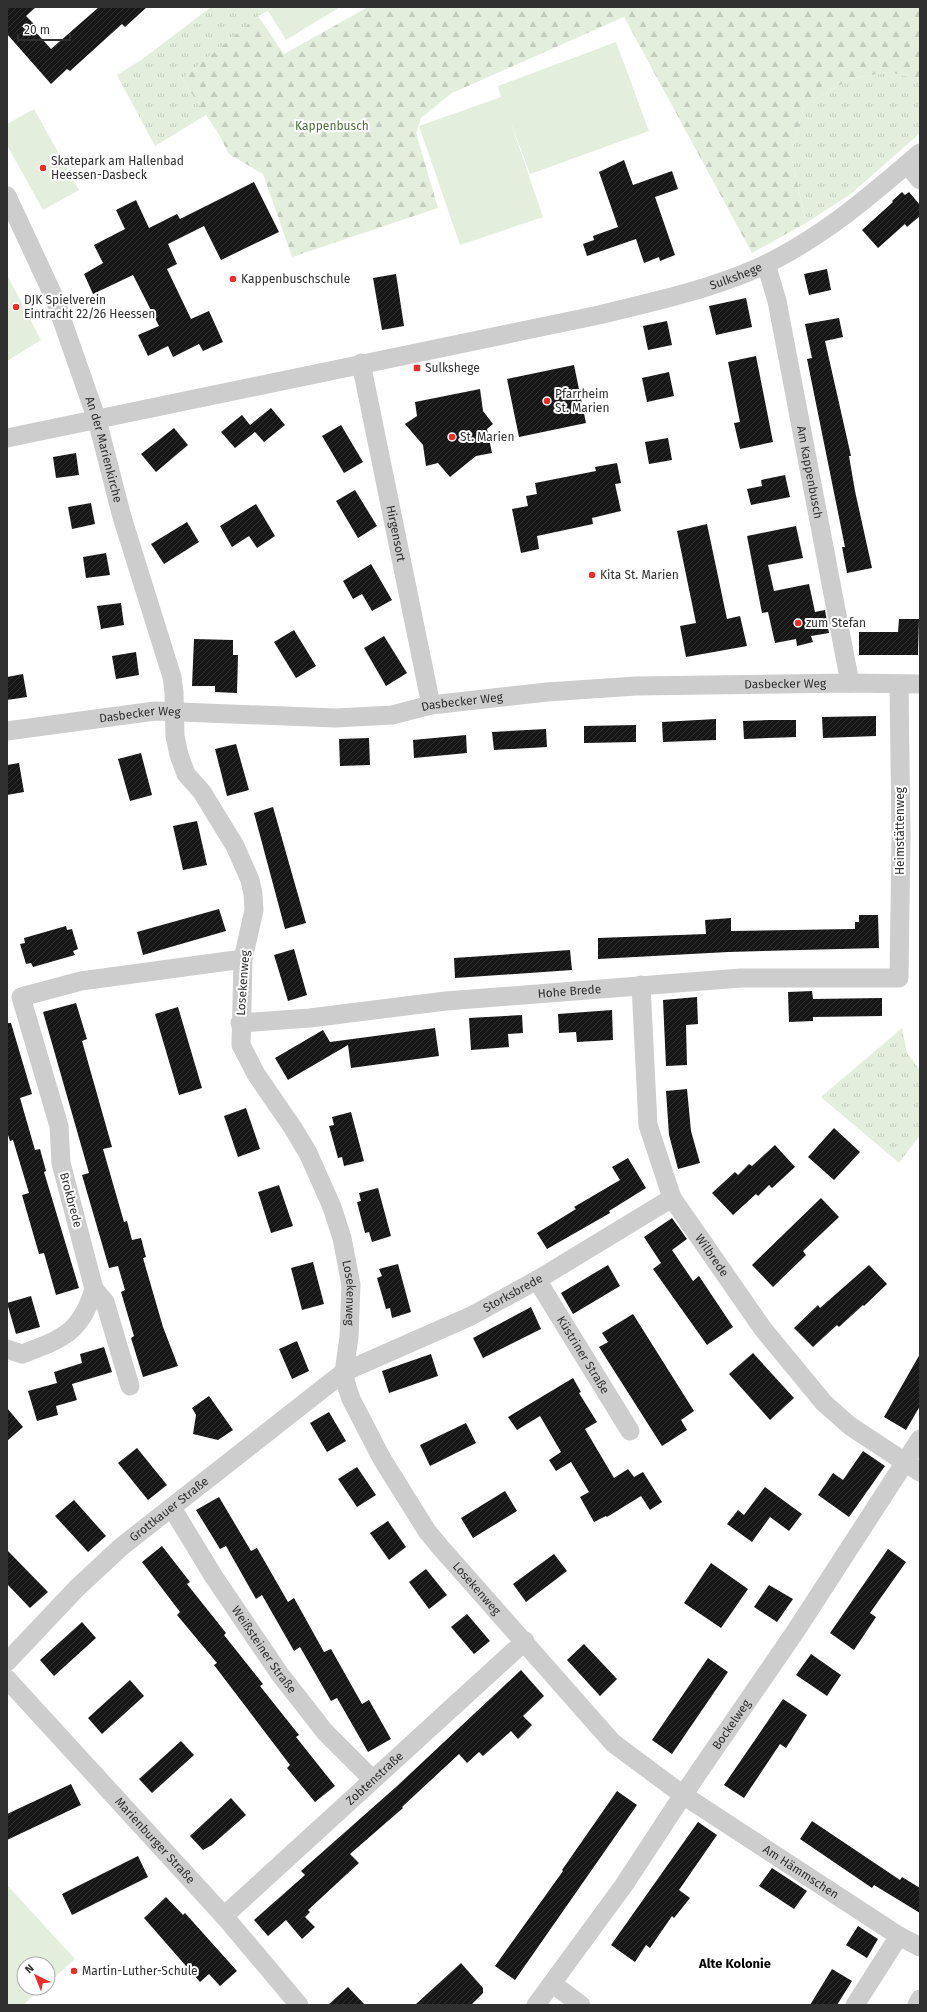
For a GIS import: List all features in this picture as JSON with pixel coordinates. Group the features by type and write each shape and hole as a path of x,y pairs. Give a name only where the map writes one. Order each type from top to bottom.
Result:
{"street":[{"path":"914,159 920,180"},
{"name":"Sulkshege","path":"7,438 361,363 599,315 669,298 715,284 766,264 808,240 847,214 914,159"},
{"name":"An der Marienkirche","path":"7,196 54,297 97,420 122,517 172,677 174,711"},
{"name":"Am Kappenbusch","path":"766,264 777,301 850,683"},
{"name":"Hirgensort","path":"361,363 431,704"},
{"name":"Dasbecker Weg","path":"7,731 155,711 336,718 392,715 431,704 547,692 636,686 850,683 920,684"},
{"name":"Heimstättenweg","path":"899,684 901,836 899,978"},
{"name":"Losekenweg","path":"174,711 179,755 186,774 202,792 219,819 235,846 250,880 254,910 243,959 240,1023 241,1045 246,1058 308,1153 332,1207 342,1238 351,1285 349,1337 344,1372 351,1399 375,1447 427,1531 613,1743 683,1795"},
{"name":"Brokbrede","path":"94,1289 61,1163 59,1126 14,999 81,981 243,959"},
{"name":"Hohe Brede","path":"240,1023 310,1018 446,1001 741,978 899,978"},
{"name":"Wilbrede","path":"642,985 648,1125 672,1198 763,1328 824,1403 850,1426 913,1467"},
{"name":"Storksbrede","path":"344,1372 471,1316 537,1280 672,1198"},
{"name":"Küstriner Straße","path":"537,1280 630,1430"},
{"path":"7,1348 22,1354 68,1334 80,1321 89,1307 94,1289"},
{"path":"94,1289 105,1302 130,1386"},
{"name":"Grottkauer Straße","path":"7,1662 76,1588 121,1547 344,1372"},
{"name":"Bockelweg","path":"536,2005 624,1886 683,1795 797,1629 913,1467 920,1439"},
{"name":"Weißsteiner Straße","path":"172,1508 214,1577 280,1673 325,1732 372,1779"},
{"name":"Zobtenstraße","path":"224,1916 372,1779 525,1641"},
{"name":"Marienburger Straße","path":"7,1679 224,1916 299,2005"},
{"name":"Am Hämmschen","path":"683,1795 899,1936 920,1947"},
{"path":"855,2005 899,1936"},
{"path":"553,1984 581,2005"},
{"path":"917,2005 920,1999"}],"green space":[{"path":"211,7 275,7 258,16 182,79 206,115 155,146 117,75 141,60"},
{"path":"275,7 340,7 286,40 268,11"},
{"name":"Kappenbusch","path":"368,7 920,7 920,79 888,72 850,79 804,106 791,155 806,223 752,253 624,17 452,93 421,118 416,133 438,208 292,257 263,174 229,154 218,133 182,79 258,16 284,54"},
{"path":"616,42 649,131 530,174 510,120 543,217 460,245 419,126 501,97 498,86"},
{"path":"888,72 920,79 920,133 852,193 806,223 791,155 804,106 850,79"},
{"name":"Skatepark am Hallenbad Heessen-Dasbeck","path":"34,109 79,190 43,210 7,145 7,124"},
{"name":"DJK Spielverein Eintracht 22/26 Heessen","path":"7,275 41,340 7,361"},
{"path":"902,1028 907,1053 920,1070 920,1135 899,1163 821,1097"},
{"path":"7,1885 75,1959 56,1976 56,1956 16,1956 16,1996 33,1996 23,2005 7,2005"}],"building":[{"path":"7,7 36,7 26,16 36,26 33,29 51,49 99,7 147,7 125,27 122,24 70,71 67,69 51,84 7,34"},
{"path":"624,160 633,185 672,171 678,189 655,197 675,255 660,261 659,257 644,263 636,239 587,256 583,244 594,240 593,236 618,227 599,172"},
{"path":"254,182 279,232 221,260 204,226 168,244 177,264 167,269 191,319 209,311 223,342 203,351 199,344 173,357 168,346 148,356 138,335 159,326 133,275 93,294 84,274 103,263 94,245 125,229 116,210 136,200 149,228 177,214 180,219"},
{"path":"902,192 905,195 909,192 920,205 920,216 907,227 905,224 878,248 862,230"},
{"path":"827,269 831,290 809,295 804,274"},
{"path":"396,274 404,326 382,330 373,278"},
{"path":"746,298 752,327 716,335 709,306"},
{"path":"839,318 843,337 825,341 851,456 849,456 855,491 872,568 847,573 842,547 845,547 807,359 812,358 805,324"},
{"path":"667,321 672,345 648,350 643,326"},
{"path":"756,356 773,442 740,449 734,423 740,422 728,362"},
{"name":"Pfarrheim St. Marien","path":"574,365 586,423 519,437 507,379"},
{"path":"669,372 674,396 647,402 642,378"},
{"name":"St. Marien","path":"480,389 483,411 493,424 487,429 492,453 476,456 450,477 438,463 426,466 423,445 405,424 417,416 415,402"},
{"path":"271,408 285,425 264,442 255,432 235,448 221,432 242,415 250,425"},
{"path":"341,425 363,462 344,473 322,436"},
{"path":"174,428 188,445 156,472 141,454"},
{"path":"668,438 672,460 649,464 645,442"},
{"path":"76,453 79,475 56,478 53,457"},
{"path":"617,463 621,483 615,484 621,511 592,518 593,524 537,536 539,549 521,553 512,509 528,506 526,496 537,494 535,483 596,471 595,467"},
{"path":"785,475 790,497 751,505 747,489 762,486 761,480"},
{"path":"355,490 377,526 358,538 336,501"},
{"path":"91,503 95,524 72,529 68,507"},
{"path":"256,504 275,536 257,548 249,536 232,547 220,526"},
{"path":"187,522 199,542 164,564 151,544"},
{"path":"707,524 727,619 740,616 747,646 686,657 680,626 696,623 677,531"},
{"path":"796,526 803,558 768,565 774,591 809,584 815,612 825,610 829,633 811,636 813,642 797,646 796,639 775,643 768,612 762,613 747,536"},
{"path":"106,553 110,575 86,578 83,557"},
{"path":"371,564 392,600 372,611 362,594 353,599 343,581"},
{"path":"121,603 124,625 101,629 97,606"},
{"path":"899,619 919,619 918,655 859,655 859,632 898,632"},
{"path":"294,630 316,666 296,678 274,642"},
{"path":"384,636 407,673 386,686 364,648"},
{"path":"194,639 233,640 233,655 238,655 237,693 215,692 215,686 192,686"},
{"path":"136,652 139,675 116,679 112,656"},
{"path":"23,674 27,697 7,700 7,677"},
{"path":"876,716 876,736 823,738 822,717"},
{"path":"716,719 716,740 663,742 662,722"},
{"path":"796,720 796,737 744,739 743,721"},
{"path":"636,725 636,742 584,743 584,726"},
{"path":"546,729 547,747 494,750 492,732"},
{"path":"466,735 467,753 414,758 413,740"},
{"path":"369,738 370,765 340,766 339,739"},
{"path":"236,744 249,790 227,796 215,749"},
{"path":"141,753 152,795 130,801 118,759"},
{"path":"19,763 24,792 7,795 7,765"},
{"path":"273,807 306,923 285,929 254,813"},
{"path":"197,821 207,865 183,870 173,826"},
{"path":"219,909 226,931 143,955 137,932"},
{"path":"859,915 878,915 879,948 728,952 598,959 598,938 706,934 705,920 731,918 731,931 855,929 855,922 859,922"},
{"path":"66,926 67,930 72,929 78,949 73,951 75,955 33,967 31,963 26,964 20,944 25,943 24,938"},
{"path":"294,949 307,995 288,1001 274,955"},
{"path":"570,950 572,970 455,978 454,958"},
{"path":"812,991 813,999 882,998 882,1016 813,1017 813,1021 789,1022 788,992"},
{"path":"697,997 698,1024 686,1025 687,1065 666,1066 663,1000"},
{"path":"76,1003 87,1039 82,1041 112,1147 103,1149 124,1222 127,1221 132,1240 141,1238 146,1257 143,1258 163,1327 178,1366 143,1377 131,1338 134,1336 121,1292 125,1290 118,1266 109,1268 82,1175 89,1173 43,1012"},
{"path":"178,1007 202,1088 179,1095 155,1014"},
{"path":"612,1010 613,1040 577,1042 576,1032 559,1033 558,1014"},
{"path":"522,1015 523,1033 508,1034 509,1047 471,1050 469,1018"},
{"path":"7,1023 11,1023 32,1094 20,1098 35,1150 40,1149 46,1171 44,1172 79,1288 56,1295 44,1253 39,1254 22,1195 29,1193 13,1140 10,1141 7,1132"},
{"path":"435,1028 439,1056 351,1068 348,1045 288,1080 275,1058 323,1030 330,1042"},
{"path":"687,1089 691,1131 700,1163 678,1169 669,1135 666,1091"},
{"path":"246,1108 260,1149 238,1157 224,1116"},
{"path":"351,1112 364,1161 344,1166 342,1157 338,1158 329,1126 334,1125 332,1117"},
{"path":"834,1128 860,1152 834,1180 808,1157"},
{"path":"775,1145 795,1167 772,1188 769,1185 758,1196 756,1194 733,1215 712,1193 735,1172 738,1175 749,1164 752,1166"},
{"path":"628,1158 646,1188 609,1211 610,1213 547,1249 537,1233 576,1209 574,1207 620,1180 612,1167"},
{"path":"279,1185 293,1226 271,1233 258,1192"},
{"path":"378,1188 391,1236 372,1242 369,1232 365,1233 357,1202 361,1201 359,1193"},
{"path":"821,1198 839,1217 803,1251 806,1255 773,1287 752,1265"},
{"path":"672,1218 687,1239 672,1250 693,1281 699,1276 733,1327 707,1345 653,1269 661,1263 644,1237"},
{"path":"313,1262 324,1304 302,1310 291,1268"},
{"path":"398,1264 411,1312 392,1318 390,1308 386,1309 377,1278 382,1276 379,1269"},
{"path":"608,1265 620,1286 573,1314 561,1293"},
{"path":"869,1265 887,1284 864,1306 863,1305 839,1327 837,1325 813,1347 794,1328 818,1305 820,1308"},
{"path":"31,1296 40,1327 16,1334 7,1303"},
{"path":"531,1307 541,1329 483,1358 473,1338"},
{"path":"633,1314 694,1411 681,1420 687,1430 662,1446 599,1347 608,1342 602,1333"},
{"path":"297,1341 309,1371 292,1379 279,1349"},
{"path":"104,1347 112,1372 72,1384 77,1400 56,1406 58,1415 37,1421 28,1391 57,1383 54,1372 82,1363 80,1354"},
{"path":"753,1353 794,1398 770,1420 729,1374"},
{"path":"431,1354 438,1376 389,1393 382,1371"},
{"path":"920,1354 920,1406 906,1430 884,1417"},
{"path":"573,1378 581,1392 579,1393 597,1422 585,1429 614,1478 628,1469 634,1477 643,1472 662,1502 650,1510 641,1496 607,1517 606,1516 594,1522 580,1497 589,1492 571,1462 556,1471 549,1460 561,1452 540,1416 517,1430 508,1417"},
{"path":"209,1396 233,1430 218,1440 193,1434 196,1415 192,1408"},
{"path":"7,1408 23,1427 7,1441"},
{"path":"329,1412 346,1441 327,1452 310,1423"},
{"path":"466,1423 476,1443 430,1466 420,1445"},
{"path":"137,1448 167,1485 148,1500 118,1463"},
{"path":"863,1451 885,1466 849,1517 818,1495 833,1473 843,1480"},
{"path":"357,1467 376,1495 357,1507 338,1479"},
{"path":"765,1487 802,1514 789,1531 770,1517 752,1542 727,1524 738,1510 744,1515"},
{"path":"505,1491 517,1511 473,1538 461,1518"},
{"path":"219,1497 251,1551 257,1548 288,1602 294,1598 324,1652 331,1649 362,1704 369,1700 391,1739 368,1752 337,1698 331,1701 300,1647 294,1651 262,1595 256,1599 226,1546 220,1549 196,1510"},
{"path":"74,1500 106,1536 88,1552 55,1516"},
{"path":"388,1521 406,1547 389,1560 370,1533"},
{"path":"162,1546 190,1582 187,1584 226,1633 224,1635 263,1684 260,1686 299,1735 296,1737 335,1786 315,1802 287,1768 290,1765 214,1665 217,1663 177,1615 180,1612 142,1562"},
{"path":"888,1549 906,1562 870,1613 876,1617 854,1650 830,1633"},
{"path":"7,1550 48,1592 30,1608 7,1584"},
{"path":"554,1554 567,1571 526,1602 513,1584"},
{"path":"711,1563 748,1589 721,1628 684,1603"},
{"path":"426,1569 447,1595 429,1609 409,1582"},
{"path":"769,1585 793,1599 777,1622 754,1607"},
{"path":"467,1614 490,1641 474,1654 451,1627"},
{"path":"82,1622 96,1638 54,1676 40,1660"},
{"path":"584,1644 617,1679 600,1696 567,1660"},
{"path":"811,1654 841,1675 827,1696 796,1675"},
{"path":"708,1658 728,1672 672,1754 652,1740"},
{"path":"521,1670 544,1696 523,1716 532,1725 518,1739 511,1731 483,1756 479,1752 467,1763 459,1754 402,1807 403,1808 350,1854 359,1863 308,1910 310,1912 305,1917 315,1927 302,1939 286,1920 268,1936 254,1920 305,1875 301,1871 396,1787"},
{"path":"130,1680 144,1696 102,1734 88,1718"},
{"path":"783,1699 807,1715 786,1748 780,1744 744,1798 724,1785"},
{"path":"181,1741 194,1755 152,1793 139,1779"},
{"path":"71,1784 81,1805 7,1840 7,1814"},
{"path":"617,1791 637,1805 515,1980 495,1966 563,1871 562,1870"},
{"path":"231,1798 246,1815 212,1845 203,1850 190,1836"},
{"path":"812,1821 900,1880 902,1877 920,1888 920,1913 874,1885 872,1888 800,1839"},
{"path":"698,1822 717,1835 679,1890 690,1898 674,1918 672,1916 650,1948 646,1945 635,1962 611,1945"},
{"path":"138,1856 148,1877 72,1915 62,1894"},
{"path":"772,1868 807,1891 794,1909 759,1886"},
{"path":"166,1897 183,1915 185,1913 237,1971 220,1986 209,1974 200,1982 144,1918"},
{"path":"858,1926 878,1939 867,1958 846,1945"},
{"path":"461,1963 483,1988 483,1993 471,2005 415,2005"},
{"path":"832,1969 852,1981 837,2005 810,2005"},
{"path":"348,1987 365,2005 328,2005"}],"place":[{"name":"Skatepark am Hallenbad Heessen-Dasbeck","path":"43,168"},
{"name":"Kappenbuschschule","path":"233,279"},
{"name":"DJK Spielverein Eintracht 22/26 Heessen","path":"16,307"},
{"name":"Sulkshege","path":"417,368"},
{"name":"Pfarrheim St. Marien","path":"547,401"},
{"name":"St. Marien","path":"452,437"},
{"name":"Kita St. Marien","path":"592,575"},
{"name":"zum Stefan","path":"798,623"},
{"name":"Martin-Luther-Schule","path":"74,1971"}],"district":[{"name":"Alte Kolonie","path":"735,1963"}]}
